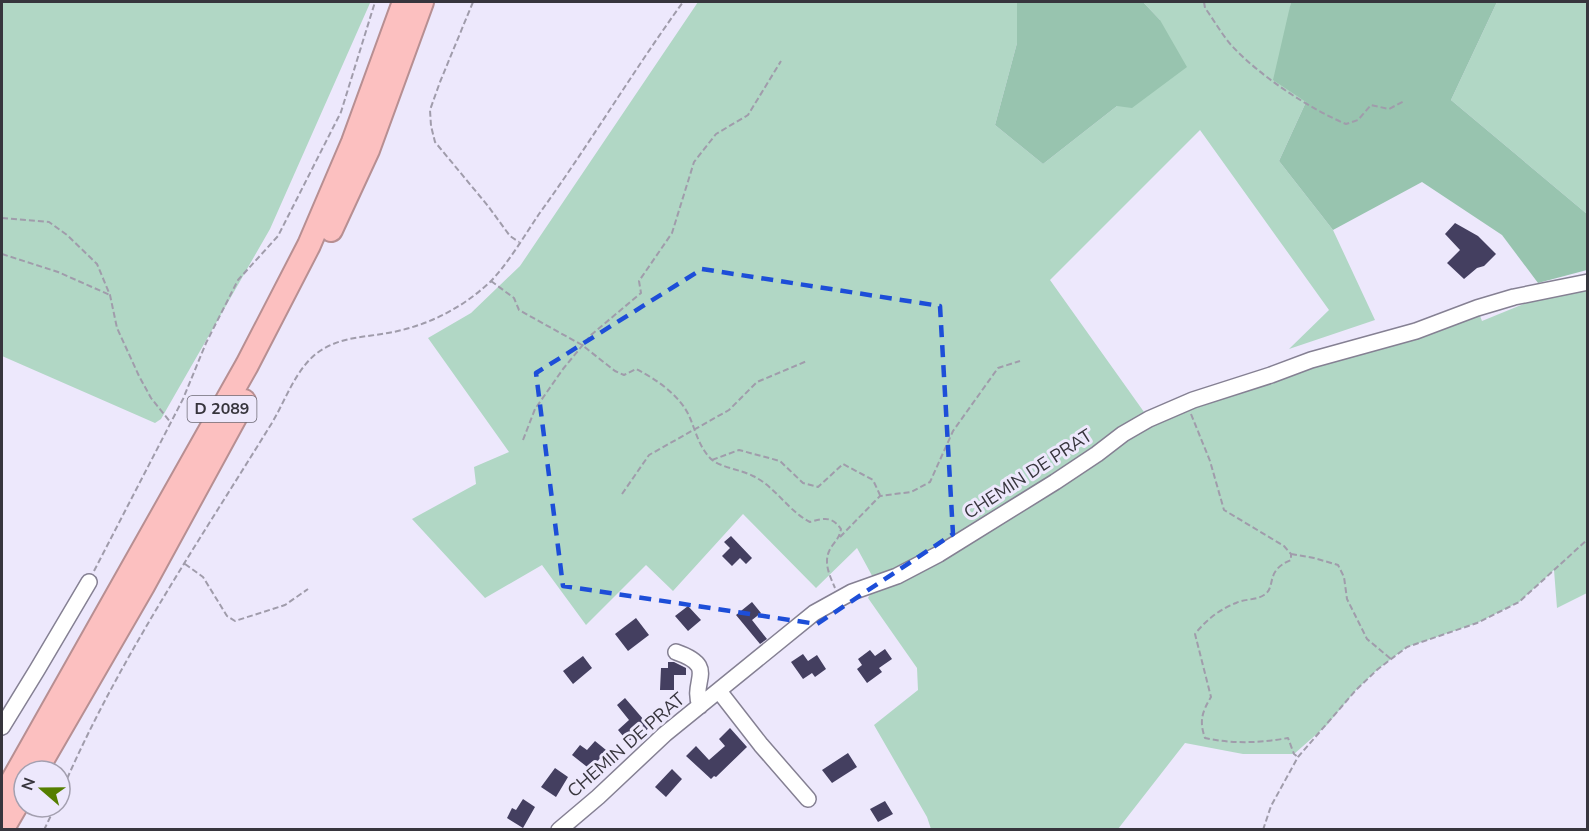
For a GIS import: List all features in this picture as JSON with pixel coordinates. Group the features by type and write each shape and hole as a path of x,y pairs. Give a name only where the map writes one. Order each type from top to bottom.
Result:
{"highway":[{"name":"D 2089","path":"2,799 241,375 309,245 353,142 404,2"},
{"name":"D 2089","path":"43,759 143,586 261,371 318,260 368,150 422,2"},
{"path":"3,830 12,814"}],"street":[{"name":"CHEMIN DE PRAT","path":"559,830 665,734 814,613 852,592 897,576 939,554 1055,482 1123,434 1149,419 1187,403 1311,360 1416,332 1477,308 1514,297 1587,282"},
{"path":"2,727 89,582"},
{"path":"676,652 692,657 697,663 701,680 697,698 700,706"},
{"path":"719,691 801,794 808,799"}],"path":[{"path":"89,582 171,423 206,343 238,280 278,236 341,112 375,2"},
{"path":"473,2 436,91 430,110 430,126 435,142 510,236 519,242"},
{"path":"72,767 102,705 306,364 322,350 341,341 389,333 426,323 455,310 491,281 565,179 644,56 683,2"},
{"path":"1204,2 1205,8 1230,44 1255,68 1329,117 1346,124 1358,120 1371,105 1389,109 1404,101"},
{"path":"523,440 535,409 582,345 641,293 639,280 672,233 694,162 716,134 748,115 781,61"},
{"path":"2,218 49,222 67,235 97,264 110,295 117,328 139,376 151,398 171,423"},
{"path":"2,254 58,272 110,295"},
{"path":"491,281 514,298 519,310 582,345 615,371 624,375 636,369 651,377 675,397 690,416 697,440 712,460 768,485 800,517 810,522 824,518 835,521 841,529 839,538"},
{"path":"622,494 649,455 729,410 757,382 807,361"},
{"path":"840,599 826,566 830,547 880,496 911,492 930,482 953,431 998,368 1020,361"},
{"path":"1187,403 1210,461 1224,510 1284,546 1291,554 1314,558 1338,566 1344,577 1347,599 1367,639 1391,659"},
{"path":"712,460 739,450 780,461 803,483 818,487 843,464 873,480 880,496"},
{"path":"1263,830 1271,806 1298,757 1356,690 1407,647 1477,623 1519,602 1587,539"},
{"path":"1291,554 1291,560 1275,570 1268,591 1263,596 1235,603 1206,621 1195,634 1211,697 1201,715 1201,727 1205,738 1238,743 1288,738 1294,754 1298,757"},
{"path":"185,564 203,577 227,616 235,621 285,605 308,589"}],"highlighted area":[{"path":"702,269 940,306 953,534 817,624 563,586 536,373"}],"green space":[{"path":"2,2 370,3 270,229 161,419 155,423 2,356"},
{"path":"698,2 1017,2 1017,43 995,125 1043,164 1117,106 1160,20 1143,2 1291,2 1287,26 1306,102 1279,161 1333,230 1375,320 1289,349 1329,310 1200,130 1050,280 1149,419 1477,308 1482,321 1587,278 1587,593 1557,608 1554,570 1519,602 1477,623 1407,647 1378,669 1356,690 1327,725 1294,754 1243,754 1185,743 1118,829 931,829 927,817 874,725 918,690 917,668 868,598 876,583 857,548 816,588 743,514 673,591 646,565 586,625 542,565 485,598 412,519 476,484 474,467 509,452 428,338 471,313 520,266"},
{"path":"1017,2 1143,2 1160,20 1187,67 1132,108 1117,106 1043,164 995,125 1017,43"},
{"path":"1291,2 1497,2 1451,100 1587,214 1587,270 1538,283 1502,235 1422,182 1333,230 1279,161 1306,102 1273,80"},
{"path":"1497,2 1587,2 1587,214 1451,100"}],"building":[{"path":"1455,223 1478,236 1496,254 1484,266 1477,268 1464,279 1447,263 1460,250 1445,234"},
{"path":"731,536 752,558 746,564 740,558 732,566 722,556 730,548 724,542"},
{"path":"752,602 761,613 752,620 767,639 760,644 736,615"},
{"path":"688,606 701,620 688,631 675,616"},
{"path":"636,618 649,635 628,651 615,634"},
{"path":"885,649 892,659 879,668 882,672 867,683 857,669 862,665 858,659 870,650 875,656"},
{"path":"803,654 808,661 817,655 826,669 815,677 812,673 803,679 791,662"},
{"path":"583,656 592,668 573,684 563,671"},
{"path":"668,662 674,662 686,668 686,675 674,675 674,690 660,690 661,668 668,668"},
{"path":"625,698 650,727 628,742 618,730 629,720 617,705"},
{"path":"730,728 747,747 716,777 711,779 686,756 696,746 709,760 725,746 719,739"},
{"path":"595,741 606,750 591,770 572,755 580,745 587,750"},
{"path":"848,753 857,767 832,783 822,770"},
{"path":"555,768 568,777 556,797 541,787"},
{"path":"672,769 682,779 666,797 655,787"},
{"path":"523,799 535,807 523,828 507,818 512,808 516,810"},
{"path":"885,801 893,814 878,822 870,809"}]}
